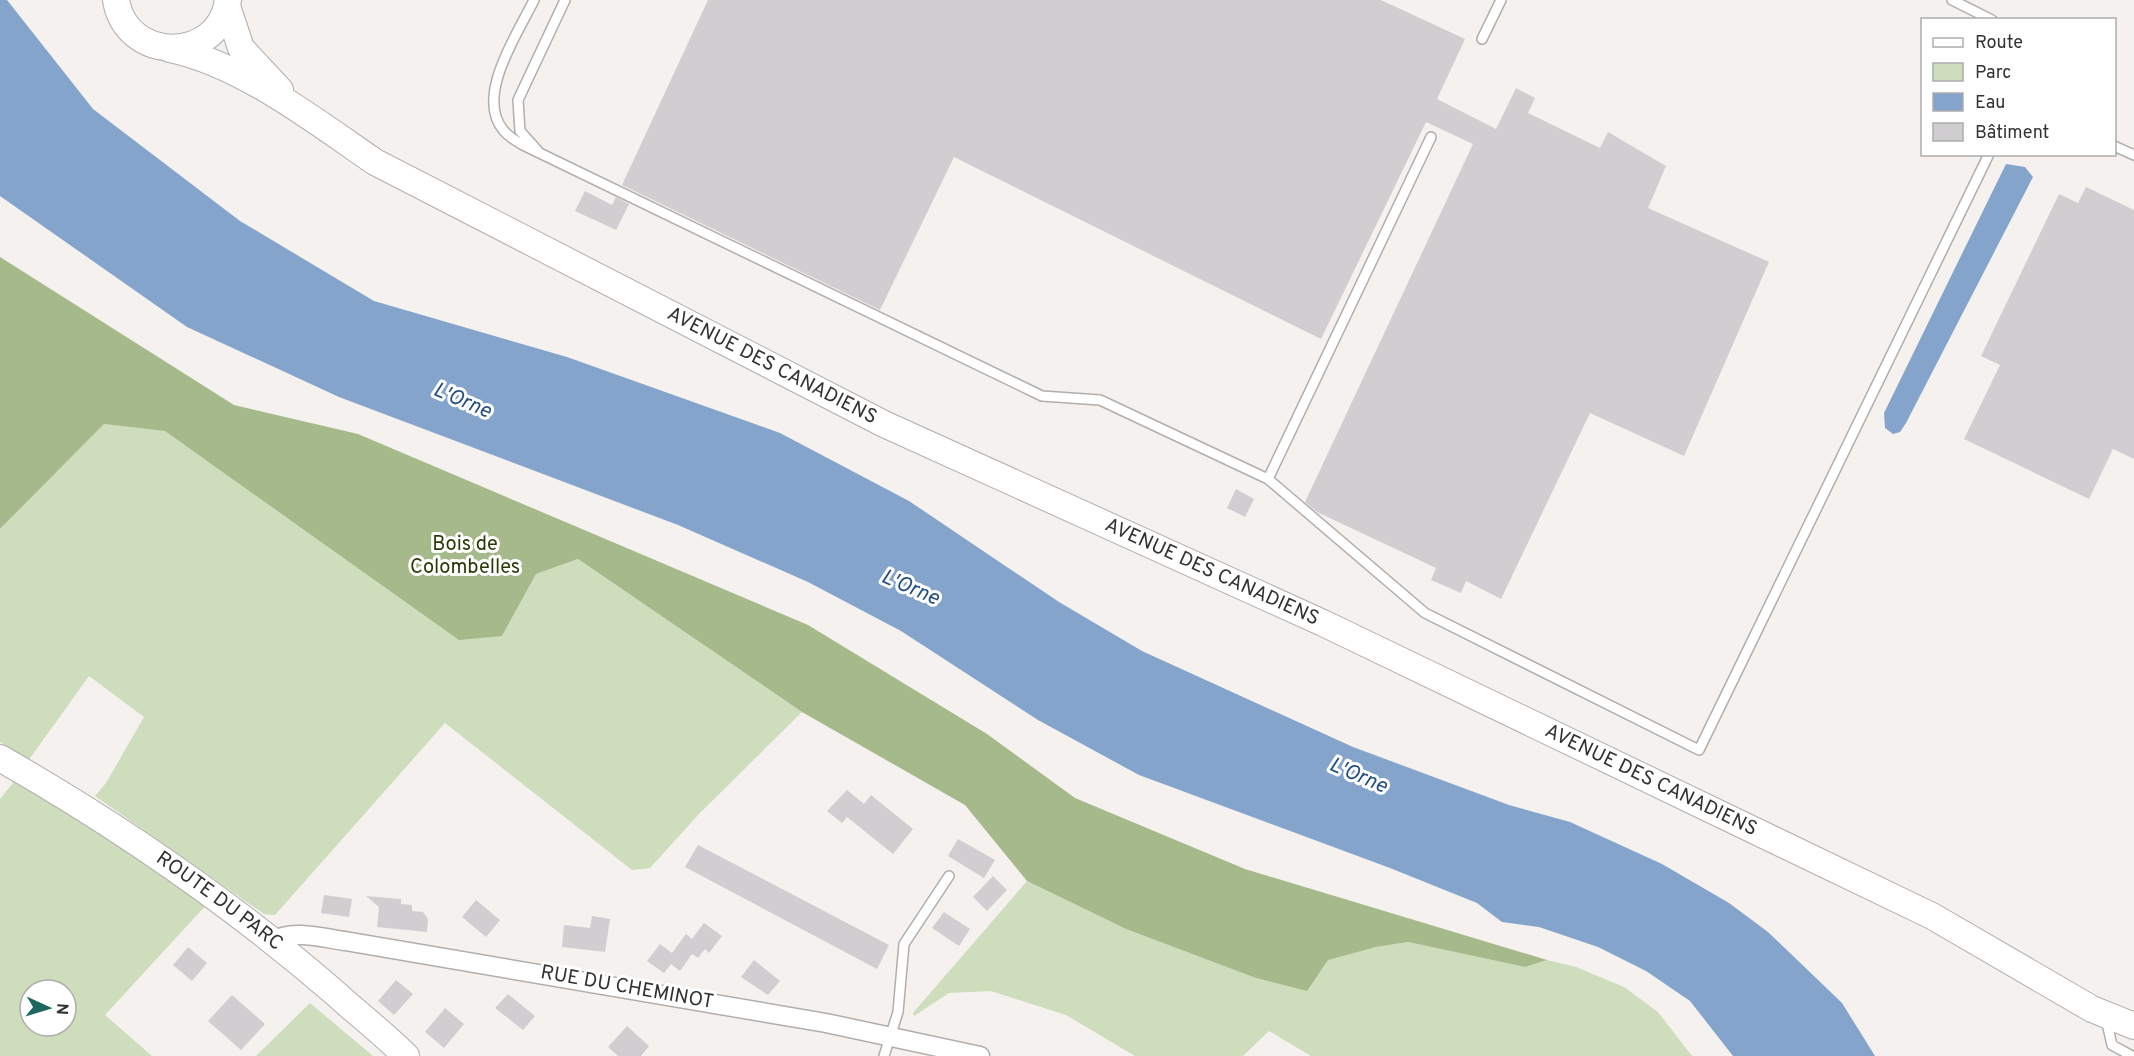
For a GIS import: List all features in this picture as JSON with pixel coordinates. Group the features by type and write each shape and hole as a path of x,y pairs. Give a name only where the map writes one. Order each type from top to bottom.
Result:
{"street":[{"name":"AVENUE DES CANADIENS","path":"116,0 125,25 137,38 153,46 198,55 216,63 296,108 375,162 884,424 1323,623 1921,911 2106,1017 2134,1026"},
{"name":"AVENUE DES CANADIENS","path":"228,3 241,48 296,108"},
{"path":"170,49 189,46 206,38 219,24 228,3"},
{"name":"ROUTE DU PARC","path":"9,763 156,853 273,941 406,1056"},
{"name":"RUE DU CHEMINOT","path":"273,941 280,936 345,941 826,1023 980,1056"}],"lane":[{"path":"534,0 497,75 494,90 497,120 503,130 523,146 1042,396 1100,400 1268,479 1425,614 1699,750 1988,156"},
{"path":"540,154 520,131 518,100 565,0"},
{"path":"1482,39 1501,0"},
{"path":"1952,0 1988,18"},
{"path":"1268,479 1431,137"},
{"path":"2116,146 2134,155"},
{"path":"884,1056 892,1038 898,1012 904,944 949,876"},
{"path":"2106,1017 2112,1045 2132,1056"}],"green space":[{"name":"Bois de Colombelles","path":"0,257 234,405 358,434 808,625 987,734 1075,798 1245,869 1547,960 1525,967 1408,942 1376,947 1328,960 1307,991 1253,977 1126,929 1027,881 965,805 802,712 578,559 536,574 502,636 459,640 165,431 104,424 0,529"},
{"path":"104,424 165,431 282,513 502,636 536,574 578,559 802,712 699,814 650,868 632,870 445,723 275,915 264,914 95,796 106,783 144,717 89,676 28,761 0,742 0,529"},
{"path":"16,779 208,903 105,1015 152,1056 0,1056 0,799"},
{"path":"1027,881 1126,929 1253,977 1376,947 1408,942 1525,967 1547,960 1576,967 1624,987 1658,1012 1692,1056 1311,1056 1269,1031 1243,1056 1135,1056 1066,1015 991,991 949,993 914,1016 913,1013"},
{"path":"310,1003 373,1056 256,1056"}],"water":[{"name":"L'Orne","path":"0,0 7,0 93,109 240,221 374,301 567,357 780,433 909,501 1059,602 1142,651 1353,747 1509,805 1570,822 1662,864 1729,903 1768,932 1842,1003 1875,1056 1733,1056 1690,1001 1646,971 1598,947 1539,927 1502,922 1477,903 1390,868 1139,775 1038,720 901,631 808,582 678,525 339,397 187,327 0,196"},
{"path":"2006,164 2025,167 2033,177 1906,423 1900,432 1893,434 1885,428 1884,413"}],"building":[{"path":"708,0 1381,0 1465,39 1437,99 1496,129 1516,88 1535,98 1528,113 1600,148 1608,132 1666,166 1648,208 1769,262 1684,456 1590,413 1501,599 1466,581 1461,593 1431,580 1436,568 1317,512 1305,502 1473,144 1426,122 1321,339 954,157 880,310 622,185"},
{"path":"2086,187 2134,210 2134,459 2113,449 2089,499 1964,439 2000,365 1981,356 2059,194 2078,203"},
{"path":"585,191 612,205 616,197 629,204 616,230 575,211"},
{"path":"1236,489 1254,499 1245,517 1227,508"},
{"path":"847,790 864,804 871,795 913,829 893,854 847,817 842,823 827,811"},
{"path":"958,839 995,860 984,878 948,856"},
{"path":"698,845 889,945 877,969 685,867"},
{"path":"993,876 1007,890 987,911 973,897"},
{"path":"324,895 352,899 349,917 321,913"},
{"path":"366,896 401,899 401,904 412,905 412,911 423,912 428,919 427,932 377,927 379,907"},
{"path":"476,900 500,920 486,937 462,917"},
{"path":"944,912 970,929 959,946 932,928"},
{"path":"592,916 610,919 605,952 562,947 564,925 590,928"},
{"path":"704,923 722,936 709,953 705,949 698,958 692,954 680,971 671,964 664,973 647,961 660,944 672,953 686,934 692,939"},
{"path":"188,947 207,963 192,981 173,965"},
{"path":"754,960 780,981 768,995 741,977"},
{"path":"396,980 413,994 394,1015 378,1001"},
{"path":"508,994 535,1016 523,1030 495,1008"},
{"path":"232,995 265,1024 241,1050 208,1021"},
{"path":"445,1008 464,1024 444,1048 425,1032"},
{"path":"627,1026 649,1046 641,1056 618,1056 608,1047"}]}
